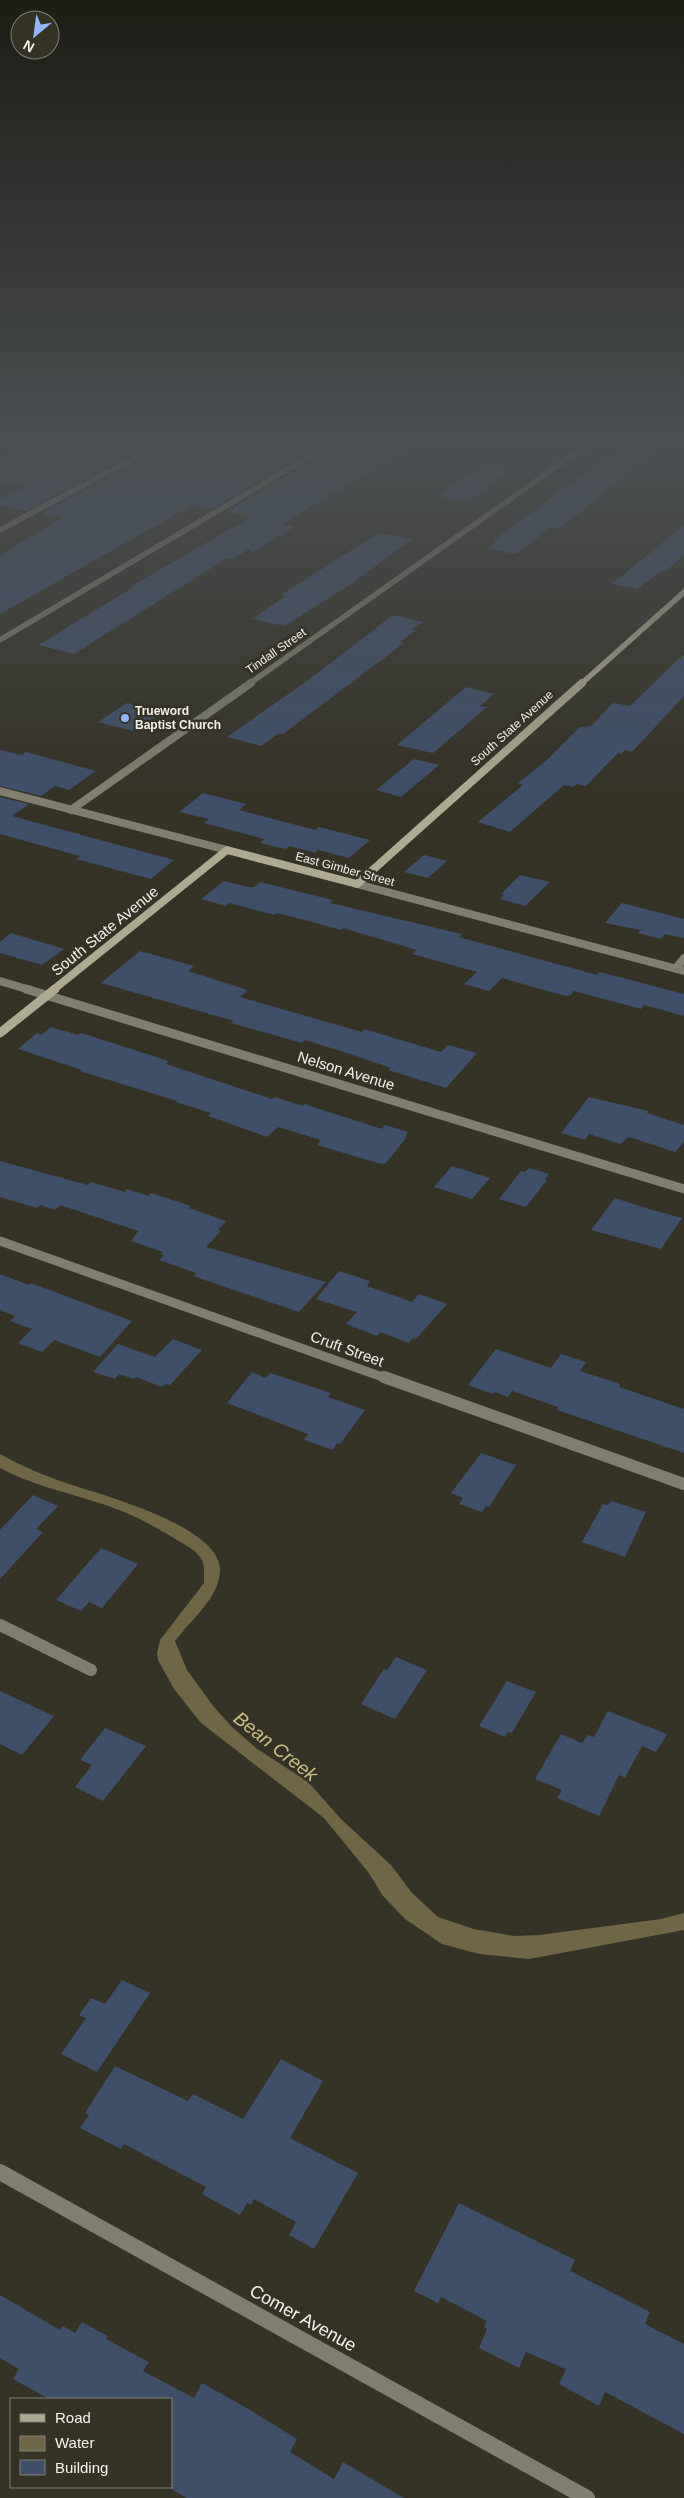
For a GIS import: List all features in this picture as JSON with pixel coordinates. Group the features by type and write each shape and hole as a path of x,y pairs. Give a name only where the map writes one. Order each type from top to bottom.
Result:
{"street":[{"path":"0,640 137,559"},
{"name":"Tindall Street","path":"71,810 426,559"},
{"name":"South State Avenue","path":"357,884 684,592"},
{"name":"East Gimber Street","path":"0,791 680,970"},
{"name":"South State Avenue","path":"0,1033 227,850"},
{"path":"680,970 684,958"},
{"name":"Nelson Avenue","path":"0,981 684,1189"},
{"name":"Cruft Street","path":"0,1241 684,1484"},
{"path":"0,1626 91,1670"},
{"name":"Comer Avenue","path":"0,2172 587,2498"}],"water":[{"name":"Bean Creek","path":"0,1454 49,1477 131,1504 157,1515 182,1527 202,1540 216,1555 220,1572 218,1582 209,1600 175,1641 187,1670 214,1707 232,1727 256,1748 308,1782 342,1820 391,1865 412,1893 438,1917 474,1929 514,1936 539,1935 661,1919 684,1913 684,1930 529,1959 479,1954 442,1944 405,1919 383,1896 368,1872 324,1818 201,1723 174,1689 158,1660 157,1653 160,1640 204,1583 204,1567 202,1560 195,1551 151,1525 124,1512 46,1487 0,1468"}],"building":[{"path":"0,559 98,559 0,614"},
{"path":"179,559 226,559 74,654 38,645 134,587 130,587"},
{"path":"338,559 386,559 354,582 285,626 252,619 286,596 281,595"},
{"path":"643,559 680,559 666,571 660,572 637,589 612,584"},
{"path":"393,615 423,622 411,630 415,631 400,642 404,643 283,734 279,733 261,746 227,737 307,681"},
{"path":"684,654 684,696 632,752 625,750 621,754 618,753 586,786 577,784 573,787 564,785 510,832 478,822 523,785 518,783 547,760 580,727 591,726 613,703 630,706"},
{"path":"466,687 494,694 480,706 487,707 433,753 397,745"},
{"name":"Trueword Baptist Church","path":"127,703 163,712 133,731 98,722"},
{"path":"0,750 22,755 26,752 96,771 69,790 55,786 41,796 0,786"},
{"path":"414,759 439,765 401,797 376,790"},
{"path":"203,793 246,804 239,810 316,830 319,827 370,840 349,858 318,850 315,853 290,846 286,849 260,843 264,839 204,823 209,819 179,812"},
{"path":"0,797 29,804 12,816 174,860 151,879 76,859 80,856 0,834"},
{"path":"424,855 447,861 428,878 404,872"},
{"path":"520,875 550,882 525,906 500,899 504,895 501,894"},
{"path":"224,881 248,887 254,887 260,882 333,900 330,903 462,934 459,937 597,975 600,972 684,994 684,1016 644,1005 641,1009 574,991 571,995 565,996 502,978 489,991 464,984 477,972 412,954 417,950 343,928 341,930 276,913 274,915 229,903 226,906 201,899"},
{"path":"622,903 684,919 684,938 665,934 661,939 638,933 641,930 605,923"},
{"path":"11,933 64,949 42,965 0,953 0,942"},
{"path":"140,951 194,966 188,971 248,990 240,997 362,1032 364,1029 441,1052 448,1045 477,1053 446,1088 388,1070 391,1068 305,1040 302,1043 231,1023 234,1021 101,983"},
{"path":"51,1027 78,1035 81,1033 169,1061 166,1064 272,1099 275,1097 303,1106 304,1104 382,1129 385,1125 408,1132 405,1137 407,1137 385,1164 381,1164 317,1145 321,1140 278,1127 267,1137 208,1116 211,1113 18,1049 37,1033 41,1035"},
{"path":"589,1097 648,1111 647,1113 684,1125 684,1142 675,1152 629,1137 620,1144 589,1134 585,1140 561,1133"},
{"path":"0,1161 88,1185 91,1182 125,1192 127,1189 148,1196 151,1193 191,1206 189,1208 226,1221 218,1230 221,1231 206,1247 326,1282 299,1312 193,1276 196,1273 159,1260 164,1255 161,1254 163,1252 131,1241 138,1231 60,1205 55,1210 40,1205 37,1208 0,1197"},
{"path":"452,1166 490,1178 472,1199 434,1187"},
{"path":"529,1168 549,1174 545,1180 547,1180 526,1207 499,1199 521,1171 525,1172"},
{"path":"615,1198 682,1218 661,1249 591,1230"},
{"path":"339,1271 370,1281 367,1286 412,1302 419,1294 447,1304 416,1339 413,1338 409,1343 380,1332 377,1336 346,1324 357,1312 316,1299"},
{"path":"0,1274 29,1285 31,1283 132,1321 100,1357 54,1340 42,1352 18,1343 32,1329 10,1321 15,1316 0,1310"},
{"path":"173,1339 202,1350 170,1385 166,1384 162,1387 136,1377 134,1379 119,1374 115,1379 93,1372 118,1344 155,1357"},
{"path":"496,1349 551,1368 561,1354 586,1362 580,1371 620,1384 619,1387 684,1409 684,1453 557,1410 558,1407 512,1391 508,1397 468,1385"},
{"path":"252,1372 266,1378 270,1373 331,1393 328,1397 365,1410 340,1444 337,1443 333,1450 304,1440 308,1434 227,1403"},
{"path":"481,1453 516,1465 489,1507 486,1506 482,1512 459,1504 463,1498 451,1493"},
{"path":"33,1495 58,1506 36,1529 43,1532 0,1579 0,1530"},
{"path":"611,1501 646,1512 625,1557 582,1542 603,1504 608,1505"},
{"path":"101,1548 138,1564 102,1608 89,1602 81,1611 56,1600"},
{"path":"396,1657 427,1670 395,1719 361,1704 384,1669 387,1670"},
{"path":"507,1681 536,1692 512,1733 508,1732 505,1737 479,1726"},
{"path":"0,1691 54,1716 22,1755 0,1744"},
{"path":"608,1711 667,1734 656,1752 642,1746 625,1778 619,1775 599,1816 557,1798 562,1790 535,1779 561,1734 582,1743 588,1735 594,1737"},
{"path":"105,1728 146,1746 103,1801 75,1787 92,1765 80,1760"},
{"path":"122,1980 150,1993 97,2072 61,2054 86,2018 79,2015 91,1998 105,2004"},
{"path":"281,2059 323,2081 290,2138 358,2173 314,2249 289,2235 296,2222 254,2199 251,2205 247,2203 240,2215 202,2194 206,2187 124,2144 121,2149 80,2128 89,2115 85,2113 115,2066 188,2101 193,2094 243,2119"},
{"path":"459,2203 575,2260 570,2271 650,2312 645,2324 684,2344 684,2434 605,2392 599,2406 559,2384 566,2369 526,2352 519,2368 479,2348 487,2329 484,2327 487,2321 441,2297 438,2303 414,2291"},
{"path":"0,2295 60,2330 63,2326 75,2333 82,2322 108,2336 106,2339 149,2362 143,2371 194,2398 202,2383 297,2439 290,2452 334,2479 343,2462 404,2498 187,2498 171,2489 172,2398 47,2398 13,2379 19,2369 0,2358"}],"place":[{"name":"Trueword Baptist Church","path":"125,718"}]}
